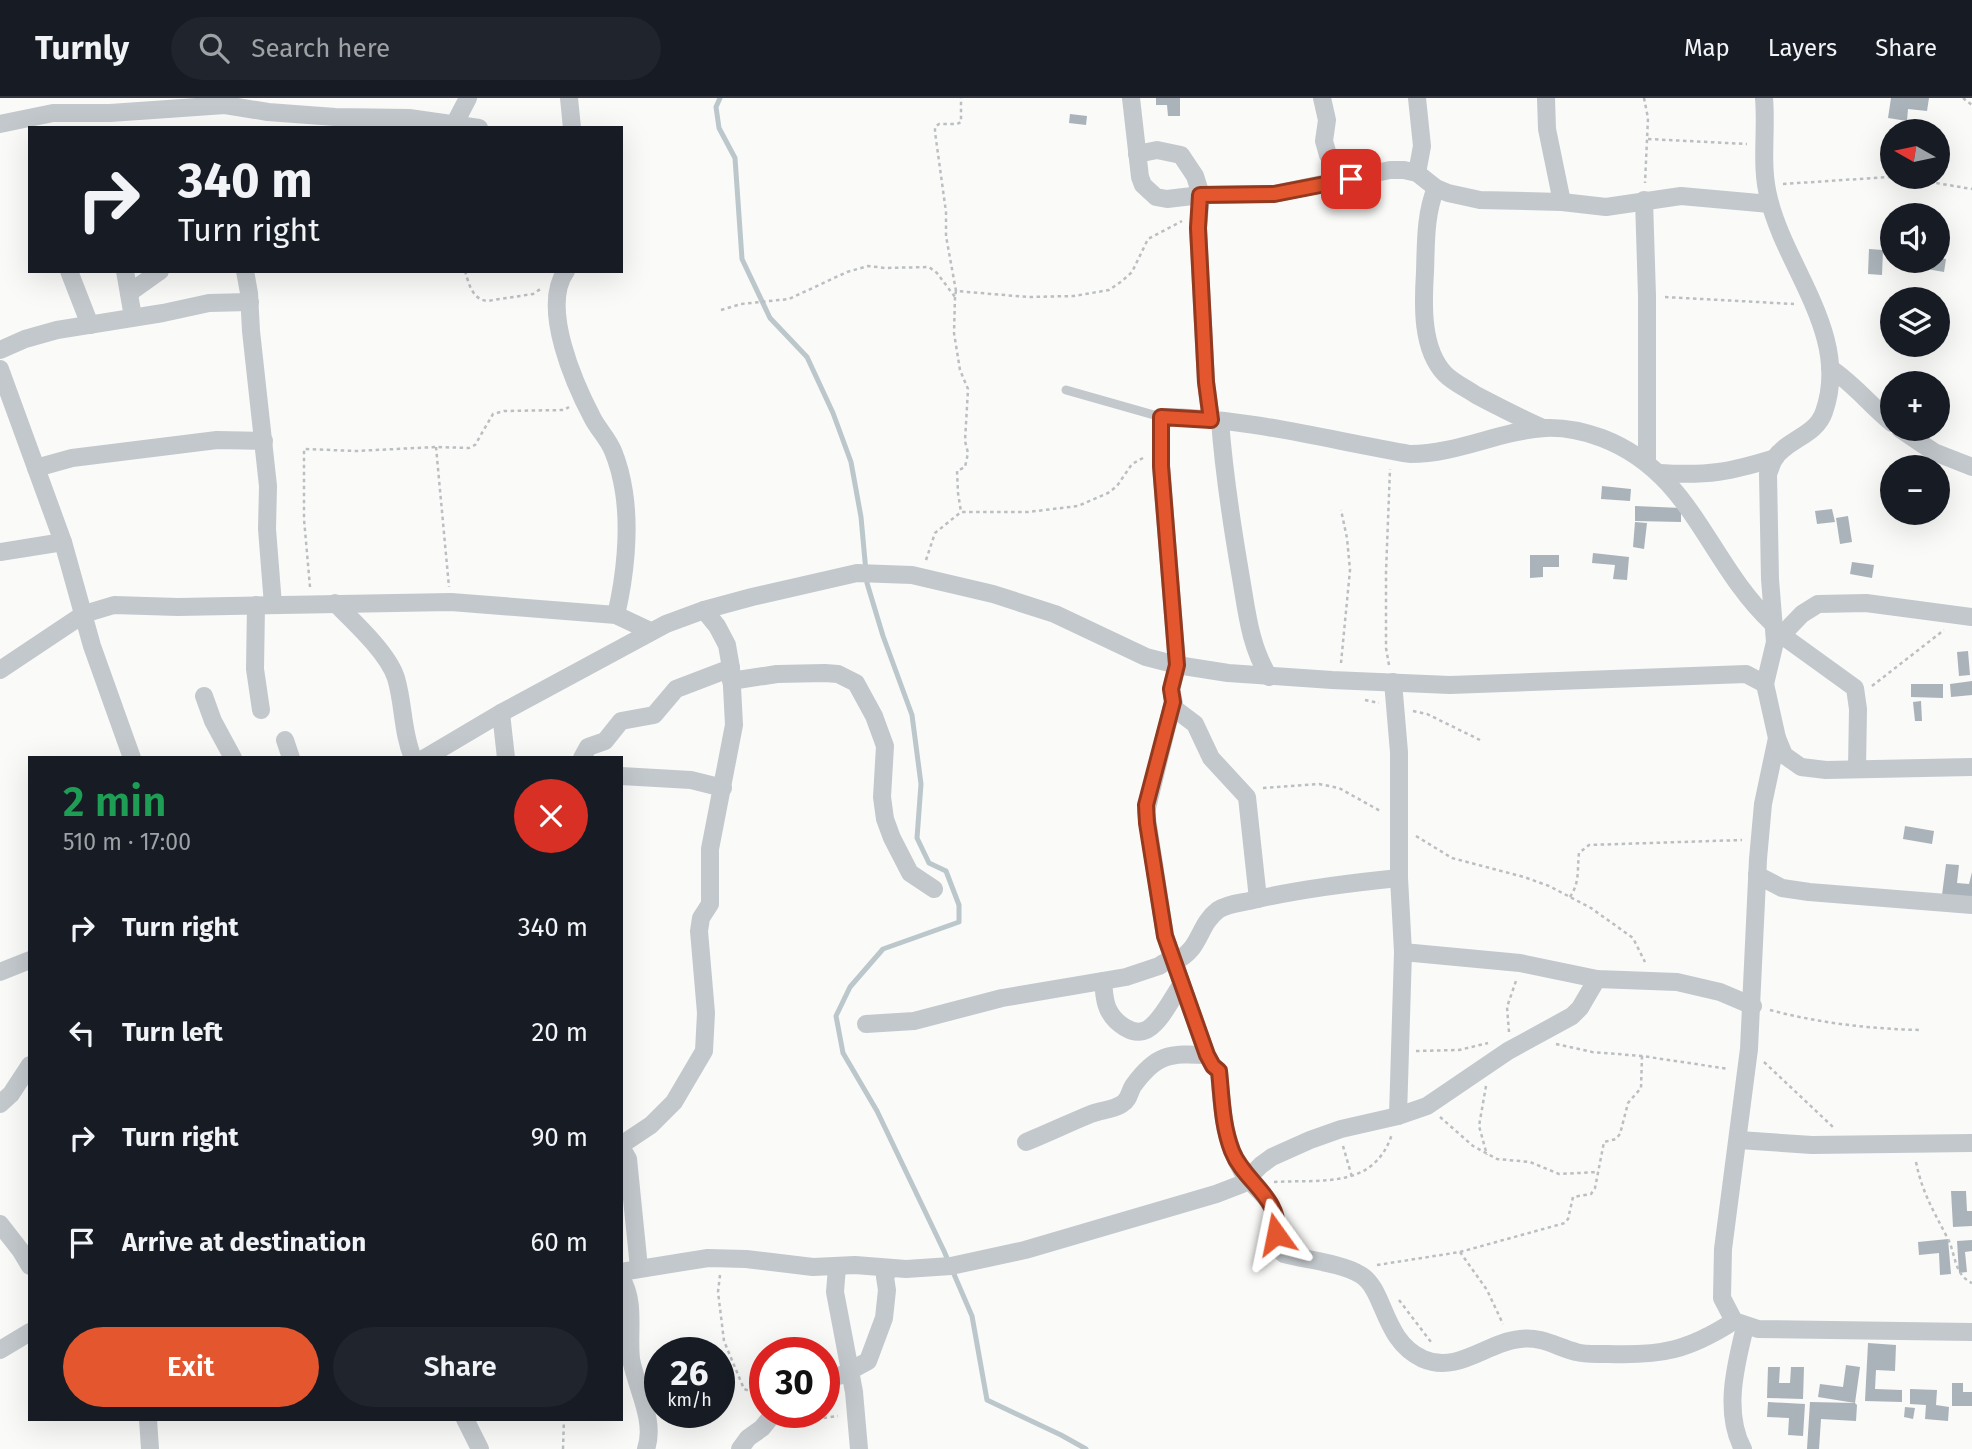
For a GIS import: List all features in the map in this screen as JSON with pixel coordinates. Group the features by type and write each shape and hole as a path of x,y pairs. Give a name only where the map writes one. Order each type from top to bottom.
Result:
{"street":[{"path":"455,123 468,98"},
{"path":"569,98 572,126"},
{"path":"1131,98 1143,185 1156,197 1167,199 1200,202 1274,194 1390,170 1417,173 1436,188 1480,200 1606,206 1681,196 1768,197"},
{"path":"1322,98 1327,120 1324,141 1328,155 1333,164 1351,179"},
{"path":"1417,98 1422,146 1417,173"},
{"path":"1546,98 1548,129 1562,202"},
{"path":"1764,98 1768,197 1787,249 1814,304 1826,342 1830,368 1824,414 1816,426 1788,445 1775,458 1768,474 1777,634 1765,684 1776,738 1784,755 1801,767 1826,770 1972,767"},
{"path":"0,124 43,122 53,113 99,121 225,105 258,111 469,126"},
{"path":"1137,154 1157,150 1181,155 1195,176 1200,202 1198,228 1204,345 1250,632 1259,661 1269,677"},
{"path":"1436,188 1429,210 1424,298 1429,341 1436,361 1454,382 1509,414 1543,428"},
{"path":"1644,200 1654,468"},
{"path":"70,273 90,324"},
{"path":"125,273 134,317"},
{"path":"129,293 157,273"},
{"path":"245,273 264,441 264,605 255,669 261,710"},
{"path":"564,273 556,294 567,360 581,396 613,450 624,493 624,580 616,615"},
{"path":"0,350 25,339 90,324 209,303 250,302"},
{"path":"1830,368 1853,385 1880,413"},
{"path":"0,369 63,542 102,677 131,756"},
{"path":"1857,769 1858,695 1855,688 1777,634 1741,588 1681,496 1654,468 1618,444 1584,431 1543,428 1433,454 1410,454 1216,420 1161,417 1177,665 1171,689 1173,702 1146,812 1159,905 1181,985 1207,1055 1219,1071 1220,1098 1233,1155 1266,1197 1276,1216 1275,1240 1278,1251 1362,1275 1372,1286 1388,1322 1408,1350 1433,1362 1450,1363 1463,1360 1510,1340 1534,1338 1579,1353 1657,1354 1681,1349 1740,1324 1790,1331 1972,1332"},
{"path":"36,468 72,458 206,441 264,441"},
{"path":"1918,441 1934,452 1972,467"},
{"path":"1654,468 1720,473 1775,458"},
{"path":"0,552 63,542"},
{"path":"428,756 650,631 704,610 857,573 921,576 1023,602 1055,614 1146,657 1177,665 1269,677 1450,685 1746,674 1765,684"},
{"path":"0,670 84,614 114,606 451,602 616,615 650,631"},
{"path":"335,603 386,659 395,676 407,743 412,756"},
{"path":"1777,634 1818,604 1866,603 1966,617"},
{"path":"623,1145 652,1125 674,1102 704,1051 706,1013 699,931 701,918 710,904 710,849 734,726 727,645 718,626 704,610"},
{"path":"583,756 588,747 605,741 621,721 654,715 676,690 731,674 838,674 856,683 874,716 885,746 882,796 885,819 892,838 910,873 934,889"},
{"path":"1393,682 1399,751 1399,878 1403,951 1398,1116"},
{"path":"204,696 232,756"},
{"path":"1173,702 1182,715 1195,724 1210,758 1247,797 1258,898"},
{"path":"501,713 506,756"},
{"path":"1743,1449 1735,1415 1734,1374 1740,1324 1722,1298 1723,1261 1753,1006 1759,840 1776,738"},
{"path":"285,740 290,756"},
{"path":"623,776 691,780 723,788"},
{"path":"1757,874 1769,883 1795,890 1972,905"},
{"path":"866,1024 914,1021 1002,998 1126,977 1185,957 1195,947 1202,932 1218,911 1258,898 1293,891 1399,878"},
{"path":"1403,951 1520,963 1597,979 1677,982 1720,992 1753,1006"},
{"path":"0,972 28,961"},
{"path":"623,1150 628,1159 635,1214 630,1270 683,1260 722,1258 837,1267 951,1266 1025,1250 1242,1184 1253,1183 1272,1157 1341,1129 1398,1116 1427,1106 1505,1051 1572,1016 1585,1001 1597,979"},
{"path":"1103,981 1108,1008 1114,1017 1123,1026 1138,1032 1150,1028 1181,985"},
{"path":"1026,1142 1093,1113 1121,1105 1147,1069 1160,1058 1177,1053 1207,1055"},
{"path":"0,1104 23,1089 28,1072"},
{"path":"1739,1140 1790,1145 1972,1143"},
{"path":"0,1224 28,1262"},
{"path":"837,1267 835,1292 850,1371 859,1449"},
{"path":"840,1375 863,1365 871,1354 884,1318 887,1290 885,1277 890,1268"},
{"path":"623,1282 628,1293 631,1357 649,1432 646,1449"},
{"path":"0,1350 28,1333"},
{"path":"148,1421 150,1449"},
{"path":"466,1421 480,1449"}],"lane":[{"path":"1066,390 1161,417"}],"path":[{"path":"961,98 961,122 939,124 935,127 946,212 946,236 956,291 954,333 960,370 968,389 965,441 968,453 965,467 957,471 961,512"},
{"path":"1644,98 1648,118 1644,200"},
{"path":"1963,98 1972,105"},
{"path":"1648,139 1764,146"},
{"path":"1768,197 1790,183 1889,177 1972,189"},
{"path":"956,291 1028,297 1074,296 1109,289 1132,272 1148,239 1200,202"},
{"path":"721,310 741,304 789,299 858,267 868,266 929,267 937,273 955,297"},
{"path":"466,273 472,292 481,300 487,301 533,294 564,273"},
{"path":"1647,296 1814,304"},
{"path":"310,604 310,564 304,519 304,449 383,451 436,447 469,448 475,445 493,414 504,411 564,410 581,396"},
{"path":"921,576 935,533 961,512 1028,512 1078,506 1097,499 1117,486 1132,464 1161,444"},
{"path":"436,447 451,602"},
{"path":"1390,450 1386,538 1386,648 1393,682"},
{"path":"1340,510 1347,538 1350,570 1340,680"},
{"path":"1858,695 1880,682 1966,617"},
{"path":"1241,789 1319,784 1339,788 1383,812 1452,858 1524,877 1570,897 1623,929 1633,938 1647,965"},
{"path":"1570,897 1579,875 1579,853 1589,845 1759,840"},
{"path":"1487,1155 1479,1126 1480,1112 1505,1051 1507,1007 1520,963"},
{"path":"1753,1006 1827,1022 1872,1028 1921,1030"},
{"path":"1532,1038 1592,1052 1642,1056 1747,1071"},
{"path":"1398,1054 1459,1050 1486,1043 1505,1051"},
{"path":"1749,1049 1850,1145"},
{"path":"1343,1268 1382,1265 1461,1252 1564,1223 1568,1219 1573,1197 1591,1194 1599,1171 1604,1142 1616,1139 1620,1134 1628,1103 1641,1088 1642,1056"},
{"path":"1427,1106 1457,1133 1497,1159 1530,1162 1559,1174 1599,1171"},
{"path":"1253,1183 1352,1177 1376,1164 1391,1139 1398,1116"},
{"path":"1341,1129 1352,1177"},
{"path":"1914,1145 1919,1181 1925,1198 1948,1239 1959,1273 1972,1283"},
{"path":"1461,1252 1487,1290 1510,1340"},
{"path":"722,1258 718,1292 724,1341 744,1389 749,1391"},
{"path":"1382,1265 1385,1272"},
{"path":"1396,1297 1424,1335 1450,1363"},
{"path":"840,1417 856,1416"},
{"path":"563,1449 564,1421"},
{"path":"750,1441 783,1428"}],"building":[{"path":"1156,98 1180,98 1180,116 1168,116 1167,105 1156,105"},
{"path":"1891,98 1929,98 1927,111 1908,109 1907,119 1888,118"},
{"path":"1070,114 1087,116 1086,125 1069,123"},
{"path":"1869,249 1880,250 1882,275 1868,274"},
{"path":"1602,486 1631,489 1630,501 1601,499"},
{"path":"1635,506 1681,508 1681,522 1635,521"},
{"path":"1832,509 1835,522 1817,524 1815,511"},
{"path":"1848,516 1852,542 1840,544 1836,518"},
{"path":"1635,522 1647,523 1644,549 1633,547"},
{"path":"1593,553 1629,557 1627,580 1613,579 1615,565 1592,563"},
{"path":"1530,555 1559,555 1559,567 1543,567 1543,577 1530,578"},
{"path":"1852,562 1874,565 1872,578 1850,574"},
{"path":"1968,651 1970,675 1959,676 1957,652"},
{"path":"1972,681 1972,695 1951,697 1950,684"},
{"path":"1911,684 1943,684 1943,698 1911,697"},
{"path":"1921,701 1922,721 1915,721 1913,702"},
{"path":"1905,826 1934,831 1932,844 1903,839"},
{"path":"1946,864 1959,865 1957,883 1969,884 1972,872 1972,898 1942,895"},
{"path":"1951,1191 1966,1191 1967,1211 1972,1211 1972,1226 1953,1227"},
{"path":"1948,1239 1951,1274 1940,1275 1939,1253 1919,1255 1918,1242"},
{"path":"1972,1240 1972,1251 1965,1252 1967,1272 1959,1273 1957,1241"},
{"path":"1868,1343 1896,1345 1895,1371 1876,1370 1875,1389 1902,1390 1902,1402 1865,1401"},
{"path":"1846,1365 1860,1367 1855,1403 1818,1397 1820,1384 1843,1387"},
{"path":"1768,1367 1780,1367 1779,1383 1790,1383 1791,1367 1804,1367 1803,1399 1767,1398"},
{"path":"1952,1383 1963,1383 1963,1392 1972,1392 1972,1406 1952,1406"},
{"path":"1910,1389 1937,1390 1936,1405 1949,1407 1948,1421 1925,1419 1926,1405 1910,1404"},
{"path":"1768,1402 1805,1404 1803,1436 1788,1435 1789,1418 1767,1417"},
{"path":"1810,1402 1855,1403 1856,1421 1821,1419 1819,1449 1807,1449"},
{"path":"1905,1407 1915,1408 1913,1419 1904,1417"}],"waterway":[{"path":"720,98 716,107 719,128 735,158 742,259 770,318 807,357 833,413 851,462 861,517 867,583 912,715 921,784 917,838 929,863 946,871 959,905 959,922 883,949 850,987 836,1016 843,1053 877,1111 972,1316 987,1400 1086,1449"}],"route":[{"path":"1276,1234 1276,1216 1271,1205 1244,1174 1228,1140 1222,1114 1219,1071 1207,1055 1165,936 1147,823 1146,805 1173,702 1171,689 1177,665 1161,466 1161,417 1211,420 1206,382 1198,228 1200,195 1274,194 1351,179"}]}
